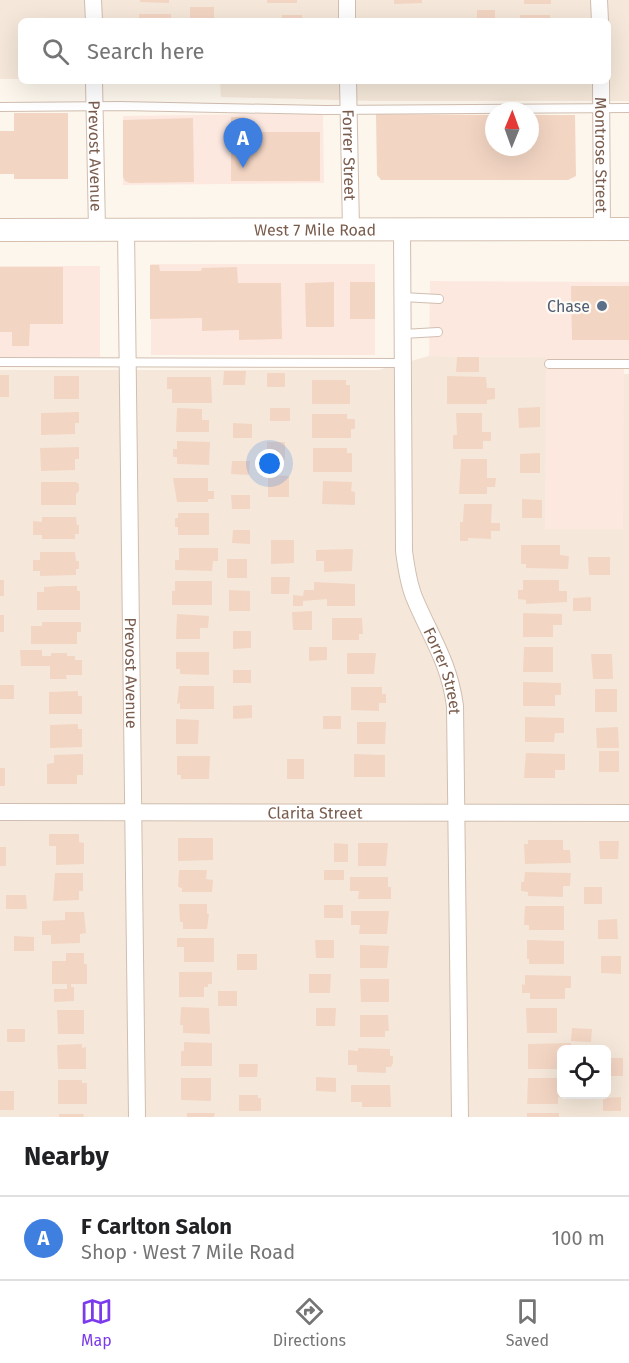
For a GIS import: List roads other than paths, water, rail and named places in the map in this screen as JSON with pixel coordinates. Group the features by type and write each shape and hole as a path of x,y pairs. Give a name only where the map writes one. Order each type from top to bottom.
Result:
{"main road":[{"name":"West 7 Mile Road","path":"0,230 629,229"}],"street":[{"path":"93,0 94,18"},
{"path":"346,0 347,18"},
{"path":"599,0 600,18"},
{"name":"Prevost Avenue","path":"94,84 97,230"},
{"name":"Forrer Street","path":"348,84 351,229"},
{"name":"Montrose Street","path":"601,84 602,229"},
{"name":"Prevost Avenue","path":"126,230 137,1117"},
{"name":"Forrer Street","path":"402,230 404,551 408,580 445,661 453,688 455,706 460,1117"},
{"name":"Clarita Street","path":"0,812 629,813"}],"lane":[{"path":"0,108 120,106 348,110 629,108"},
{"path":"402,297 439,299"},
{"path":"403,334 438,332"},
{"path":"0,362 403,363"},
{"path":"549,364 629,364"}],"place":[{"name":"F Carlton Salon","path":"243,168"},
{"name":"Chase","path":"602,306"}]}
